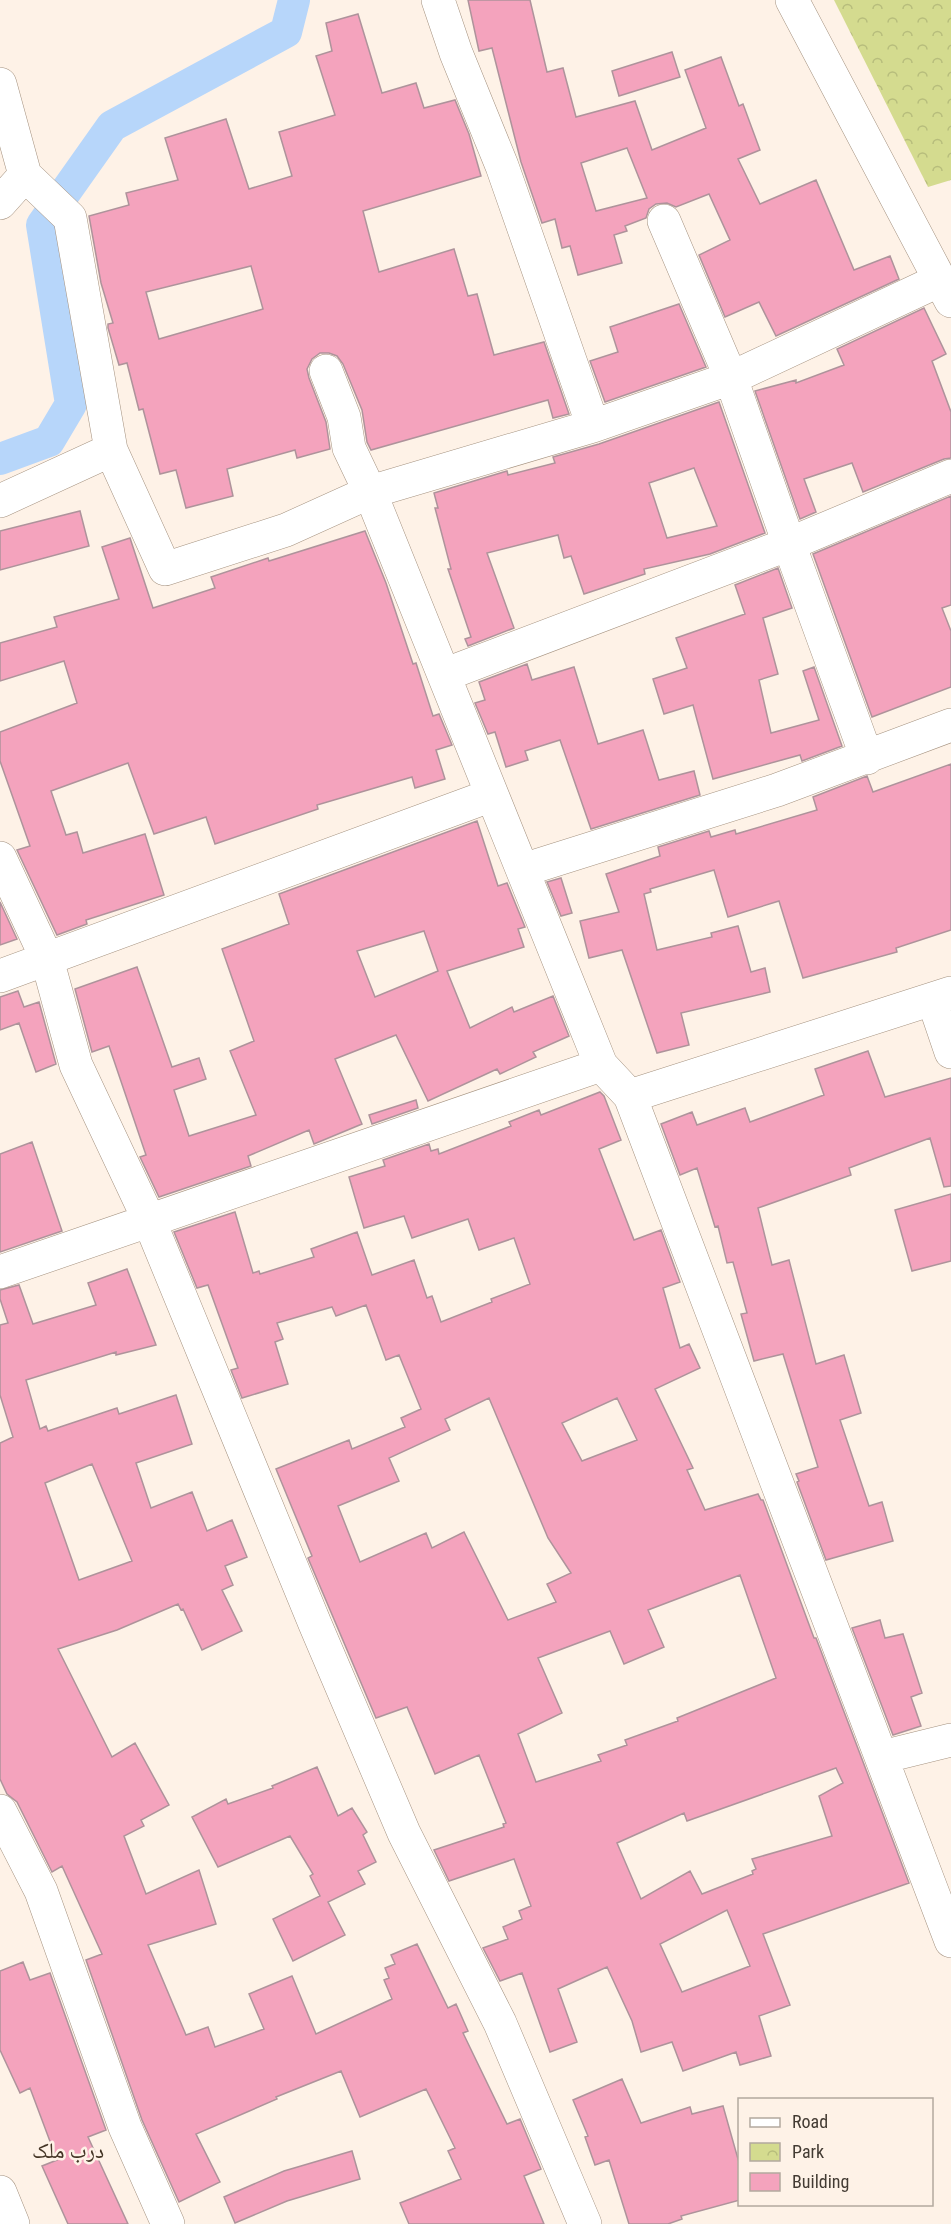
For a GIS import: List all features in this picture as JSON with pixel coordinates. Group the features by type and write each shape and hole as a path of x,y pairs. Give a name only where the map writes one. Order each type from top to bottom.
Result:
{"street":[{"path":"438,0 456,53 502,166 593,426"},
{"path":"0,84 25,175 70,218 111,450 165,569 286,530 370,492 593,426 731,378 946,291 792,0"},
{"path":"0,203 25,175"},
{"path":"664,221 731,378 867,758"},
{"path":"326,371 344,417 350,448 370,492 601,1065 630,1096 951,1941"},
{"path":"0,501 111,450"},
{"path":"444,675 789,544 951,476"},
{"path":"523,870 777,790 951,725"},
{"path":"0,976 492,795"},
{"path":"0,858 46,959 76,1065 149,1220 315,1624 404,1833 500,2023 585,2224"},
{"path":"630,1096 942,996 951,1052"},
{"path":"0,1272 601,1065"},
{"path":"882,1757 951,1740"},
{"path":"0,1811 41,1891 125,2127 168,2224"},
{"path":"0,2192 13,2224"}],"green space":[{"path":"834,0 951,0 951,180 928,187"}],"building":[{"path":"468,0 530,0 547,72 563,68 576,117 635,101 652,150 706,128 685,70 721,57 739,106 743,104 760,150 738,159 760,204 816,180 854,270 890,256 899,279 776,336 759,302 725,317 699,255 730,240 709,194 676,207 667,203 656,204 649,209 646,218 625,226 627,231 614,235 622,263 578,275 570,246 562,248 555,219 542,223 521,162 492,48 479,51","holes":["627,148 647,198 596,211 581,163"]},
{"path":"358,14 382,93 416,83 424,108 455,100 469,134 481,176 363,211 379,272 454,249 468,296 477,294 494,355 544,342 569,414 553,418 548,400 371,450 367,442 362,410 343,364 337,356 320,353 312,359 307,369 326,422 330,449 297,458 295,450 227,469 233,496 186,508 176,470 160,474 143,409 139,410 127,363 119,365 108,328 108,324 113,323 101,283 89,216 129,205 126,193 178,180 165,138 226,119 249,189 292,176 279,132 335,115 316,56 332,51 326,23","holes":["251,266 263,309 159,339 146,292"]},
{"path":"672,52 680,77 619,96 612,71"},
{"path":"679,304 706,367 605,402 590,361 618,352 610,327"},
{"path":"924,308 946,354 932,361 951,412 951,458 863,492 852,463 804,479 816,512 800,519 755,391 796,380 796,383 844,365 837,349"},
{"path":"719,402 765,533 710,554 644,569 645,574 584,594 571,556 564,558 558,535 487,553 514,628 468,646 465,639 471,637 448,569 451,569 435,508 438,508 434,493 507,471 508,475 555,463 553,457 599,444","holes":["694,468 717,526 667,538 649,483"]},
{"path":"951,496 951,605 942,608 951,631 951,687 872,717 813,554"},
{"path":"80,511 89,546 0,570 0,531"},
{"path":"365,531 386,583 413,664 416,663 433,716 439,714 452,745 436,750 445,779 415,788 412,777 317,805 318,809 215,844 206,817 154,834 128,763 51,791 66,835 77,832 83,853 145,834 164,895 86,920 87,924 57,935 17,850 30,846 0,761 0,732 77,703 64,661 0,681 0,643 57,627 54,617 119,599 102,547 130,538 153,608 215,588 211,577 268,558 269,561"},
{"path":"778,568 792,608 763,618 778,674 759,680 771,733 819,720 803,671 814,667 842,746 802,761 800,755 713,779 693,705 664,714 653,679 687,668 676,638 745,614 735,585"},
{"path":"527,664 532,680 574,667 598,744 643,730 659,780 694,771 700,795 591,829 560,740 525,751 528,760 506,767 495,732 488,734 475,703 485,700 479,682"},
{"path":"951,764 951,930 896,948 897,952 803,978 779,901 728,917 714,870 650,889 651,892 644,894 657,950 712,937 711,933 738,926 751,972 765,968 770,992 681,1013 689,1045 657,1053 622,950 589,958 580,921 619,912 606,874 660,856 658,847 709,831 711,837 735,830 736,834 817,810 813,797 867,776 873,792"},
{"path":"477,821 498,886 507,883 525,927 518,929 524,947 447,971 470,1028 512,1007 514,1012 553,996 569,1036 533,1052 536,1057 500,1074 497,1069 428,1101 396,1035 335,1059 362,1124 314,1144 309,1130 248,1156 251,1166 159,1197 140,1157 146,1155 109,1046 92,1052 75,989 137,967 172,1067 199,1058 206,1079 174,1090 189,1136 256,1115 230,1051 254,1041 222,949 289,924 279,894","holes":["424,931 438,971 375,997 357,951"]},
{"path":"561,878 572,913 561,916 547,882"},
{"path":"0,902 17,939 0,945"},
{"path":"18,991 24,1007 39,1002 56,1064 36,1072 19,1023 0,1030 0,997"},
{"path":"868,1051 885,1097 951,1078 951,1186 944,1187 930,1138 849,1168 851,1175 758,1208 772,1265 789,1260 816,1364 844,1355 861,1413 840,1420 869,1506 882,1502 893,1541 826,1560 797,1482 799,1481 796,1474 818,1467 783,1354 754,1361 741,1314 747,1313 733,1262 727,1263 718,1226 715,1227 697,1168 680,1175 661,1124 692,1112 697,1125 745,1108 750,1122 824,1095 815,1069"},
{"path":"600,1092 604,1096 621,1140 599,1149 634,1240 661,1230 680,1282 663,1288 680,1348 689,1344 700,1368 655,1389 693,1468 687,1470 705,1510 758,1494 763,1500 909,1883 763,1934 790,2005 759,2016 771,2056 740,2065 736,2052 683,2071 672,2042 641,2052 632,2021 607,1967 558,1989 577,2042 550,2052 522,1973 500,1981 483,1948 508,1939 503,1927 522,1919 519,1911 531,1906 514,1859 449,1881 434,1850 504,1827 503,1824 506,1823 479,1755 435,1774 407,1707 376,1718 308,1558 312,1556 276,1469 349,1440 352,1449 405,1427 401,1418 421,1409 399,1355 386,1360 366,1305 336,1316 332,1307 277,1323 283,1339 275,1342 288,1384 242,1398 231,1370 238,1368 208,1285 197,1288 174,1232 235,1212 253,1273 259,1271 260,1274 314,1257 311,1249 357,1232 372,1275 414,1260 427,1298 432,1296 441,1322 530,1284 514,1238 479,1250 468,1219 412,1238 404,1216 364,1228 349,1177 385,1166 383,1160 429,1144 431,1151 438,1149 439,1154 511,1126 509,1122 539,1110 541,1115","holes":["489,1398 548,1538 571,1573 547,1584 556,1602 508,1620 464,1532 432,1548 426,1533 360,1562 338,1506 399,1481 389,1458 450,1430 445,1419","617,1398 637,1440 582,1461 562,1423","740,1575 776,1678 677,1718 678,1721 625,1740 627,1745 598,1755 601,1761 536,1782 518,1734 562,1713 538,1658 610,1631 624,1664 664,1647 648,1610","836,1768 843,1783 819,1796 832,1836 752,1859 756,1869 752,1871 753,1874 702,1894 690,1871 641,1899 617,1843 684,1813 687,1821","727,1910 750,1966 682,1992 660,1944"]},
{"path":"416,1100 418,1108 372,1124 369,1115"},
{"path":"32,1142 62,1231 0,1252 0,1154"},
{"path":"951,1194 951,1261 912,1271 895,1210"},
{"path":"127,1269 156,1345 116,1355 116,1352 26,1380 40,1429 46,1426 48,1431 117,1408 119,1414 176,1395 192,1444 136,1463 151,1508 192,1492 207,1531 232,1520 247,1557 225,1566 233,1585 222,1590 242,1631 202,1650 183,1609 181,1610 178,1604 117,1630 58,1649 112,1757 135,1743 169,1805 141,1820 144,1826 124,1836 146,1894 199,1870 216,1924 148,1945 186,2035 208,2027 215,2047 264,2029 249,1994 292,1976 316,2034 392,1999 384,1980 389,1978 385,1968 395,1964 391,1955 417,1944 448,2008 456,2004 468,2031 463,2033 507,2124 520,2119 541,2169 524,2176 544,2224 409,2224 400,2203 461,2179 448,2151 455,2148 426,2089 360,2117 341,2071 276,2097 277,2099 196,2134 220,2182 179,2202 142,2120 86,1960 102,1954 62,1866 52,1872 17,1802 7,1794 0,1779 0,1443 13,1437 0,1395 0,1325 8,1323 0,1299 0,1290 19,1285 33,1324 96,1305 88,1283","holes":["92,1464 132,1561 79,1580 45,1483"]},
{"path":"880,1620 885,1638 903,1634 922,1693 911,1697 921,1726 893,1735 852,1628"},
{"path":"317,1767 338,1816 352,1808 367,1832 363,1835 376,1862 358,1871 365,1884 328,1902 345,1935 293,1961 273,1919 320,1896 310,1876 313,1874 290,1836 218,1867 192,1817 226,1799 228,1804 273,1788 272,1786"},
{"path":"23,1962 30,1980 50,1973 106,2130 88,2137 128,2224 68,2224 42,2166 57,2160 30,2088 20,2093 0,2050 0,1971"},
{"path":"622,2079 641,2123 690,2107 692,2114 723,2106 738,2159 738,2201 681,2216 682,2219 668,2224 629,2224 609,2160 595,2165 585,2137 588,2136 573,2100"},
{"path":"352,2151 360,2179 287,2201 235,2223 224,2197 284,2171"}],"waterway":[{"path":"0,459 49,441 71,404 42,225 112,126 286,32 294,0"}],"district":[{"name":"درب ملک","path":"68,2150"}]}
